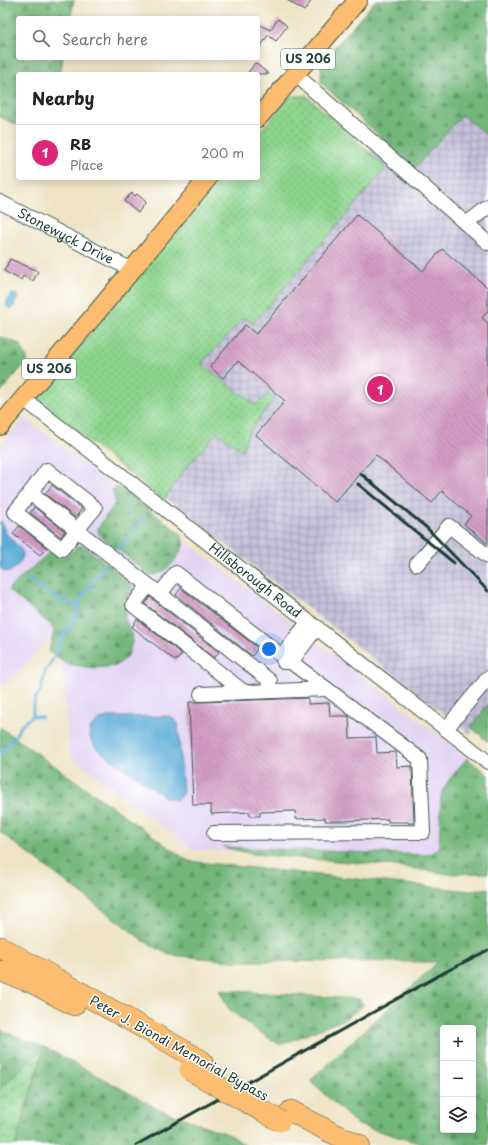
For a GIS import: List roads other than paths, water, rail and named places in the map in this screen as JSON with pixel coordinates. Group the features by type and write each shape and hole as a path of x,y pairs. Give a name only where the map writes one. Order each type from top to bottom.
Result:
{"highway":[{"name":"Peter J. Biondi Memorial Bypass","path":"0,947 196,1066 285,1116 327,1145"},
{"name":"Peter J. Biondi Memorial Bypass","path":"0,971 27,981 50,992 127,1034 196,1066"},
{"name":"Peter J. Biondi Memorial Bypass","path":"285,1116 330,1132 359,1145"}],"main road":[{"name":"US 206","path":"260,116 358,0"},
{"name":"US 206","path":"0,426 206,180"}],"street":[{"path":"295,74 488,243"},
{"name":"Stonewyck Drive","path":"0,202 132,270"},
{"path":"466,224 488,207"},
{"name":"Hillsborough Road","path":"24,399 488,762"},
{"path":"47,470 95,508 77,530 62,549 15,512 47,470"},
{"path":"30,493 154,590 266,686"},
{"path":"417,564 449,526 488,556"},
{"path":"214,833 423,832 420,759 286,660 176,573 133,605 244,692"},
{"path":"266,686 313,624"},
{"path":"446,728 488,678"},
{"path":"201,694 244,692 266,686 326,689"}],"water":[{"path":"12,294 17,295 18,298 15,302 15,306 11,309 6,306 8,298"},
{"path":"0,521 2,522 5,532 23,553 19,564 9,572 0,568"},
{"path":"170,716 178,723 183,793 177,800 165,797 97,749 91,740 89,729 99,720 107,717"}],"waterway":[{"path":"120,549 145,517"},
{"path":"0,754 16,735 20,727 32,716 35,699 41,690 45,672 58,651 61,637 67,632 78,611 81,598 105,565"},
{"path":"28,579 58,599 79,605"},
{"path":"32,716 42,717"}],"railway":[{"path":"363,476 360,473 427,528 488,591"},
{"path":"358,484 454,563"},
{"path":"136,1145 445,972 488,950"}],"place":[{"name":"RB","path":"380,389"}]}
